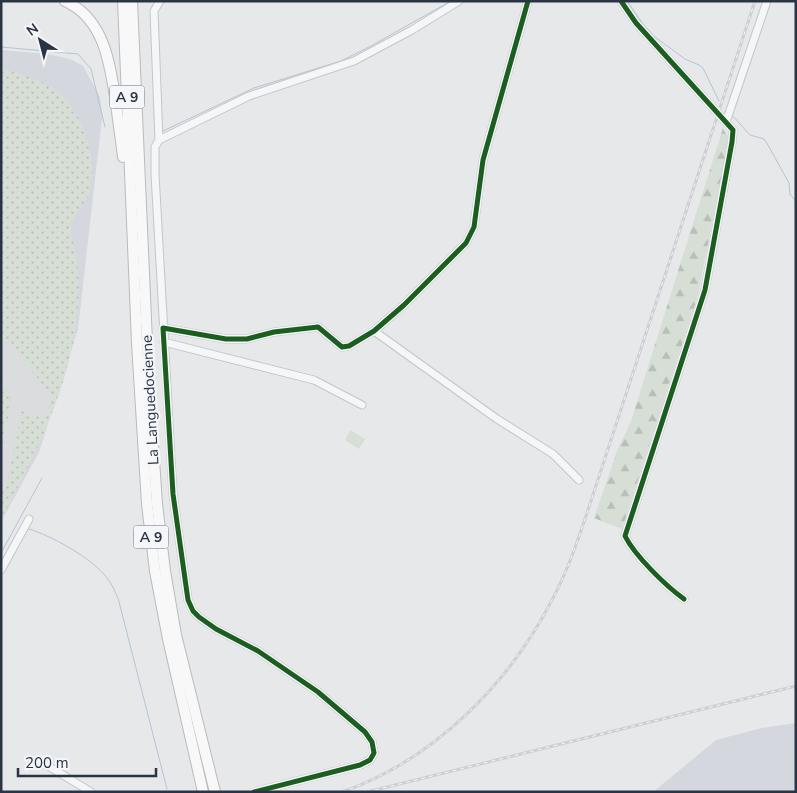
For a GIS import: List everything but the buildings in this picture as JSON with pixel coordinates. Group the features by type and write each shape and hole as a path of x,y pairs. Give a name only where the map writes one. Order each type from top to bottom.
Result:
{"highway":[{"path":"65,1 87,17 98,31 104,46 112,76 125,176 131,192"},
{"name":"La Languedocienne","path":"123,1 140,407 147,504 152,546 168,639 203,792"},
{"name":"La Languedocienne","path":"132,1 149,387 157,504 165,571 176,634 215,792"}],"street":[{"path":"160,1 154,11 158,140 155,147 154,161 172,494 188,600 193,611 199,617 216,629 258,652 318,692 365,732 372,742 374,753 370,760 360,765 254,792"},
{"path":"158,140 249,96 354,61 412,30 459,1"},
{"path":"163,328 226,339 247,340 274,332 318,327 342,347 349,346 374,331 404,305 466,243 474,227 483,160 528,1"},
{"path":"621,1 636,23 733,130 716,236 705,290 625,536 638,555 684,599"},
{"path":"726,122 767,1"},
{"path":"374,331 497,420 553,454 579,480"},
{"path":"164,342 314,380 362,406"},
{"path":"1,570 29,520"},
{"path":"40,761 91,792"}],"shaded area":[{"path":"1,50 47,54 70,59 83,66 100,97 102,118 78,329 39,452 1,522"},
{"path":"796,723 796,792 653,792 716,740 762,728"}],"green space":[{"path":"1,68 44,83 66,99 74,110 86,135 92,163 92,176 91,188 87,198 74,217 71,228 78,266 79,292 71,353 63,382 42,438 1,520"},
{"path":"723,128 729,137 698,295 622,529 594,518 617,451 631,421"},
{"path":"350,430 365,439 359,449 345,440"}],"waterway":[{"path":"161,132 254,88 341,61 451,1"},
{"path":"627,1 655,37 685,59 703,68 719,101"},
{"path":"1,47 78,54 91,69 105,127"},
{"path":"732,115 750,135 764,139 789,183 790,194 796,202"},
{"path":"1,553 42,478"},
{"path":"29,529 60,542 82,556 100,570 112,585 118,598 167,789"}],"taxiway":[{"path":"1,484 21,382"}],"runway":[{"path":"1,355 35,401"}],"railway":[{"path":"342,792 376,778 408,760 438,739 466,715 515,660 553,598 568,566 584,521 755,1"},
{"path":"367,792 796,686"}],"cycle path":[{"path":"254,792 360,765 370,760 374,753 372,742 365,732 318,692 258,651 216,629 193,611 188,600 173,494 163,328 226,339 247,339 274,332 318,327 342,347 349,346 374,331 404,305 466,243 474,227 483,160 528,1"},
{"path":"621,1 636,23 733,130 705,290 625,536 651,570 684,599"}]}
